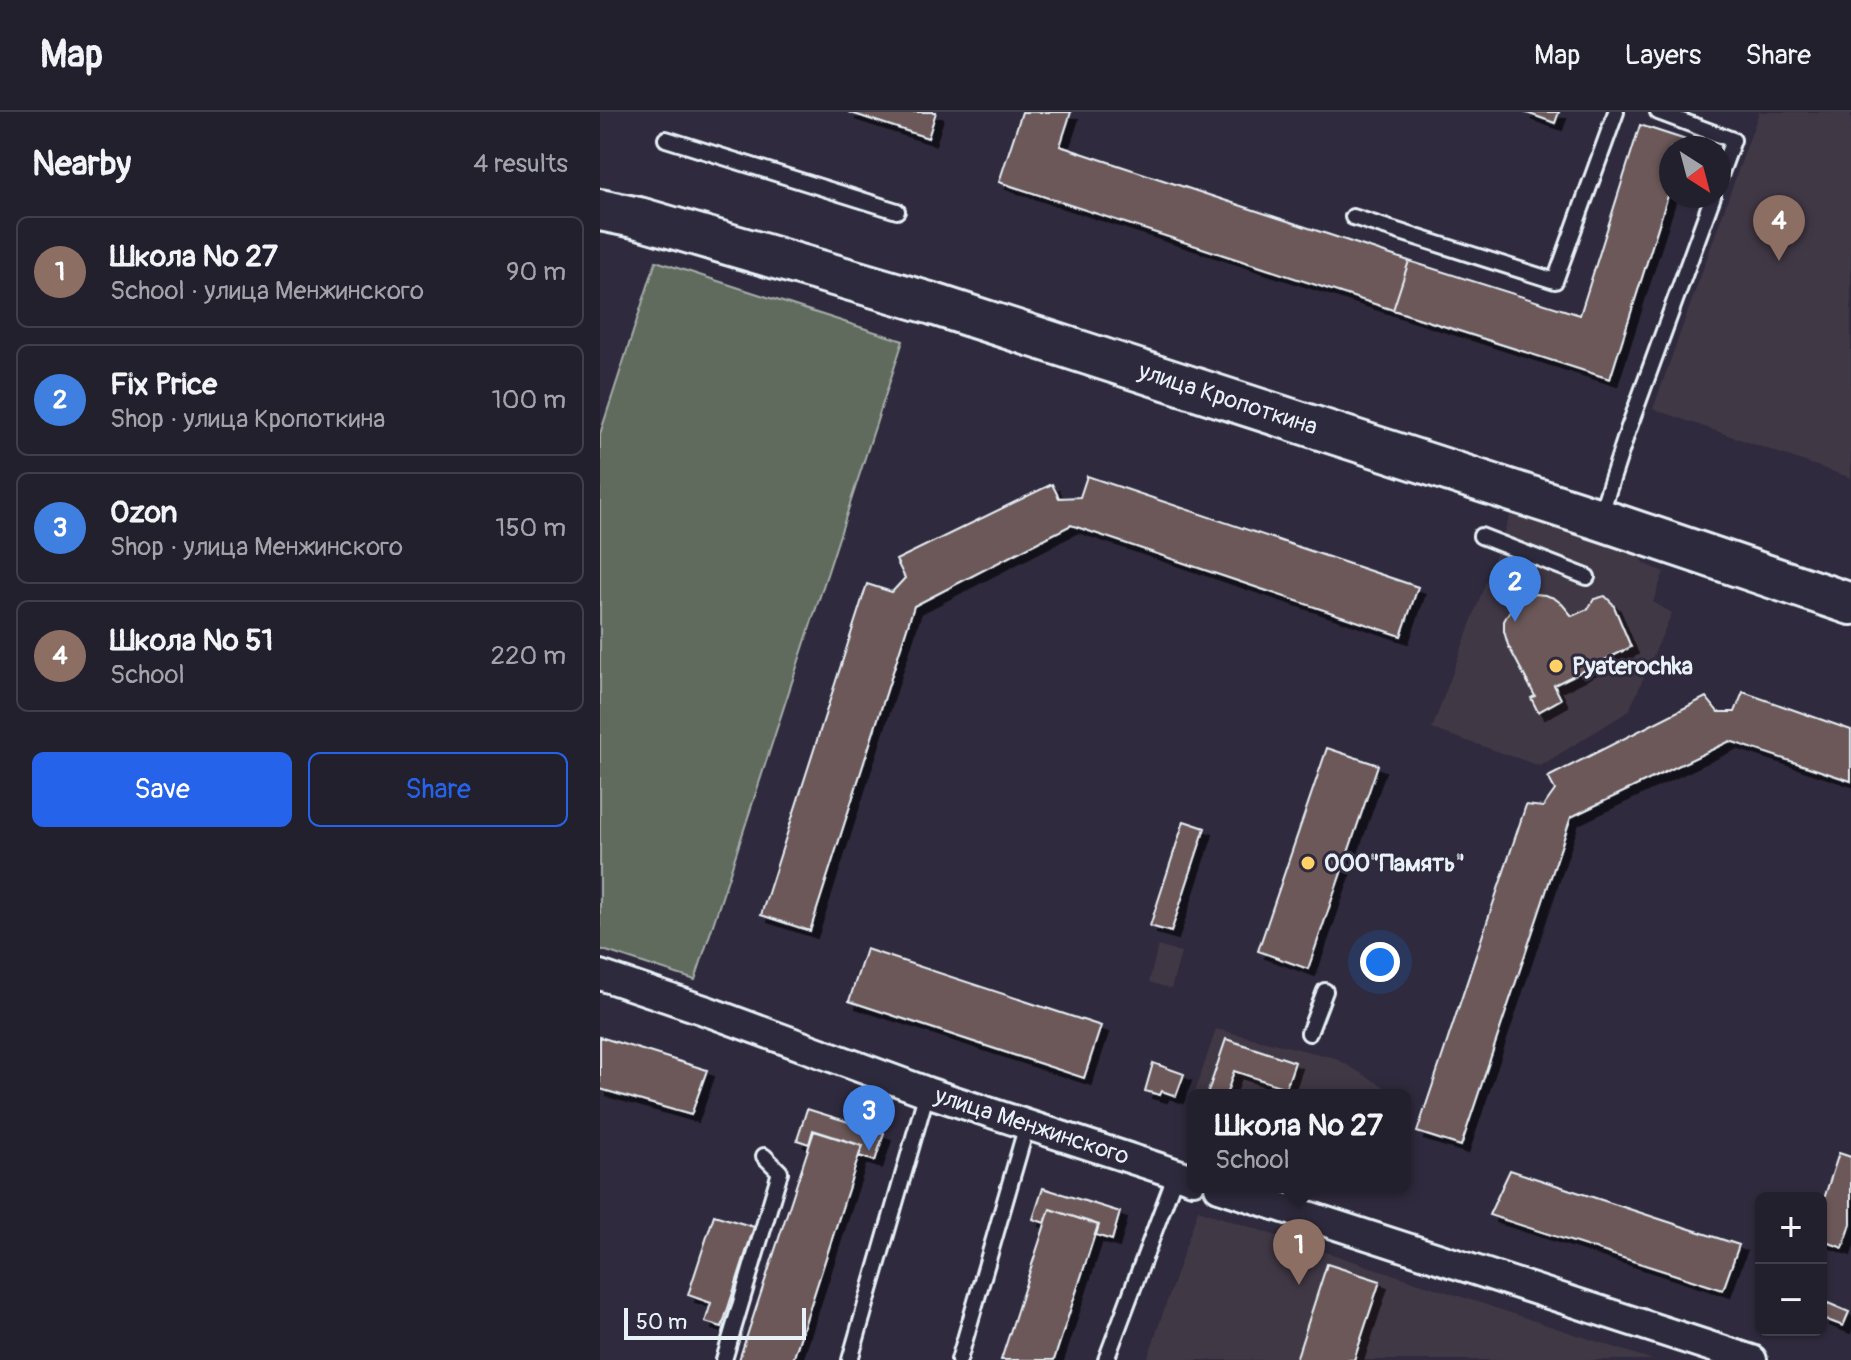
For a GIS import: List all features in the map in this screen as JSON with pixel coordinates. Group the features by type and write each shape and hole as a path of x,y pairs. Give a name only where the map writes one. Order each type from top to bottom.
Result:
{"street":[{"name":"улица Кропоткина","path":"600,210 639,218 933,304 1599,519 1851,604"},
{"name":"улица Менжинского","path":"600,975 927,1092 1184,1176"},
{"path":"1237,1193 1752,1360"}],"lane":[{"path":"1353,217 1555,281 1616,112"},
{"path":"1658,112 1722,136"},
{"path":"666,139 897,211"},
{"path":"1599,519 1709,208"},
{"path":"1481,536 1587,577"},
{"path":"1309,1033 1325,991"},
{"path":"850,1360 927,1092"},
{"path":"959,1360 1027,1125"},
{"path":"724,1360 780,1172 764,1156"},
{"path":"1106,1360 1184,1176"}],"shaded area":[{"path":"1759,112 1851,112 1851,478 1653,409 1725,208 1731,208 1731,190"},
{"path":"1523,509 1640,551 1643,563 1664,572 1653,602 1672,613 1629,711 1540,766 1432,729 1511,513"},
{"path":"1158,946 1181,953 1171,989 1149,982"},
{"path":"1216,1029 1335,1058 1388,1089 1196,1089"},
{"path":"1198,1210 1653,1360 1147,1360"}],"green space":[{"path":"656,261 903,341 695,980 600,949 600,434"}],"building":[{"path":"848,112 936,112 928,138"},
{"path":"1022,112 1071,112 1060,146 1409,261 1393,310 999,182"},
{"path":"1524,112 1559,112 1555,123"},
{"path":"1640,125 1674,136 1659,136 1659,208 1664,208 1610,379 1393,310 1409,261 1580,315"},
{"path":"1087,476 1418,587 1401,636 1071,525 914,606 810,931 761,915 867,584 892,592 905,578 896,560 1052,484 1059,498 1080,497"},
{"name":"Pyaterochka","path":"1535,594 1554,598 1572,616 1588,609 1594,599 1605,596 1613,604 1631,647 1554,685 1561,699 1538,712 1531,698 1535,696 1508,645 1504,631 1504,621 1509,612 1525,597"},
{"path":"1743,692 1851,730 1851,781 1730,741 1571,817 1461,1146 1417,1132 1526,805 1543,807 1555,790 1548,777 1706,697 1718,712 1735,712"},
{"path":"1327,748 1378,765 1308,969 1258,951"},
{"path":"1184,821 1205,828 1171,932 1150,926"},
{"path":"866,949 1101,1026 1084,1078 849,1001"},
{"path":"600,1037 707,1070 691,1115 600,1089"},
{"path":"1226,1039 1295,1062 1286,1088 1234,1071 1228,1089 1209,1089"},
{"path":"1153,1063 1184,1074 1176,1096 1162,1091 1160,1095 1145,1091"},
{"path":"807,1109 884,1133 875,1161 859,1156 863,1146 813,1130 809,1144 797,1140"},
{"path":"814,1131 862,1146 793,1360 739,1360"},
{"path":"1839,1153 1851,1157 1851,1224 1843,1248 1827,1242 1826,1192"},
{"path":"1510,1170 1739,1245 1723,1290 1489,1215"},
{"path":"1043,1188 1120,1212 1112,1240 1096,1235 1099,1225 1050,1209 1045,1223 1033,1219"},
{"path":"1050,1209 1098,1225 1054,1360 1001,1360"},
{"path":"714,1215 754,1227 722,1327 705,1322 711,1303 688,1295"},
{"path":"1327,1264 1380,1281 1354,1360 1296,1360"},
{"path":"1828,1303 1849,1312 1843,1326 1827,1320"}],"place":[{"name":"Школа № 51","path":"1779,261"},
{"name":"Fix Price","path":"1515,622"},
{"name":"Pyaterochka","path":"1556,666"},
{"name":"ООО\"Память\"","path":"1308,863"},
{"name":"Ozon","path":"869,1151"},
{"name":"Школа № 27","path":"1299,1285"}]}
